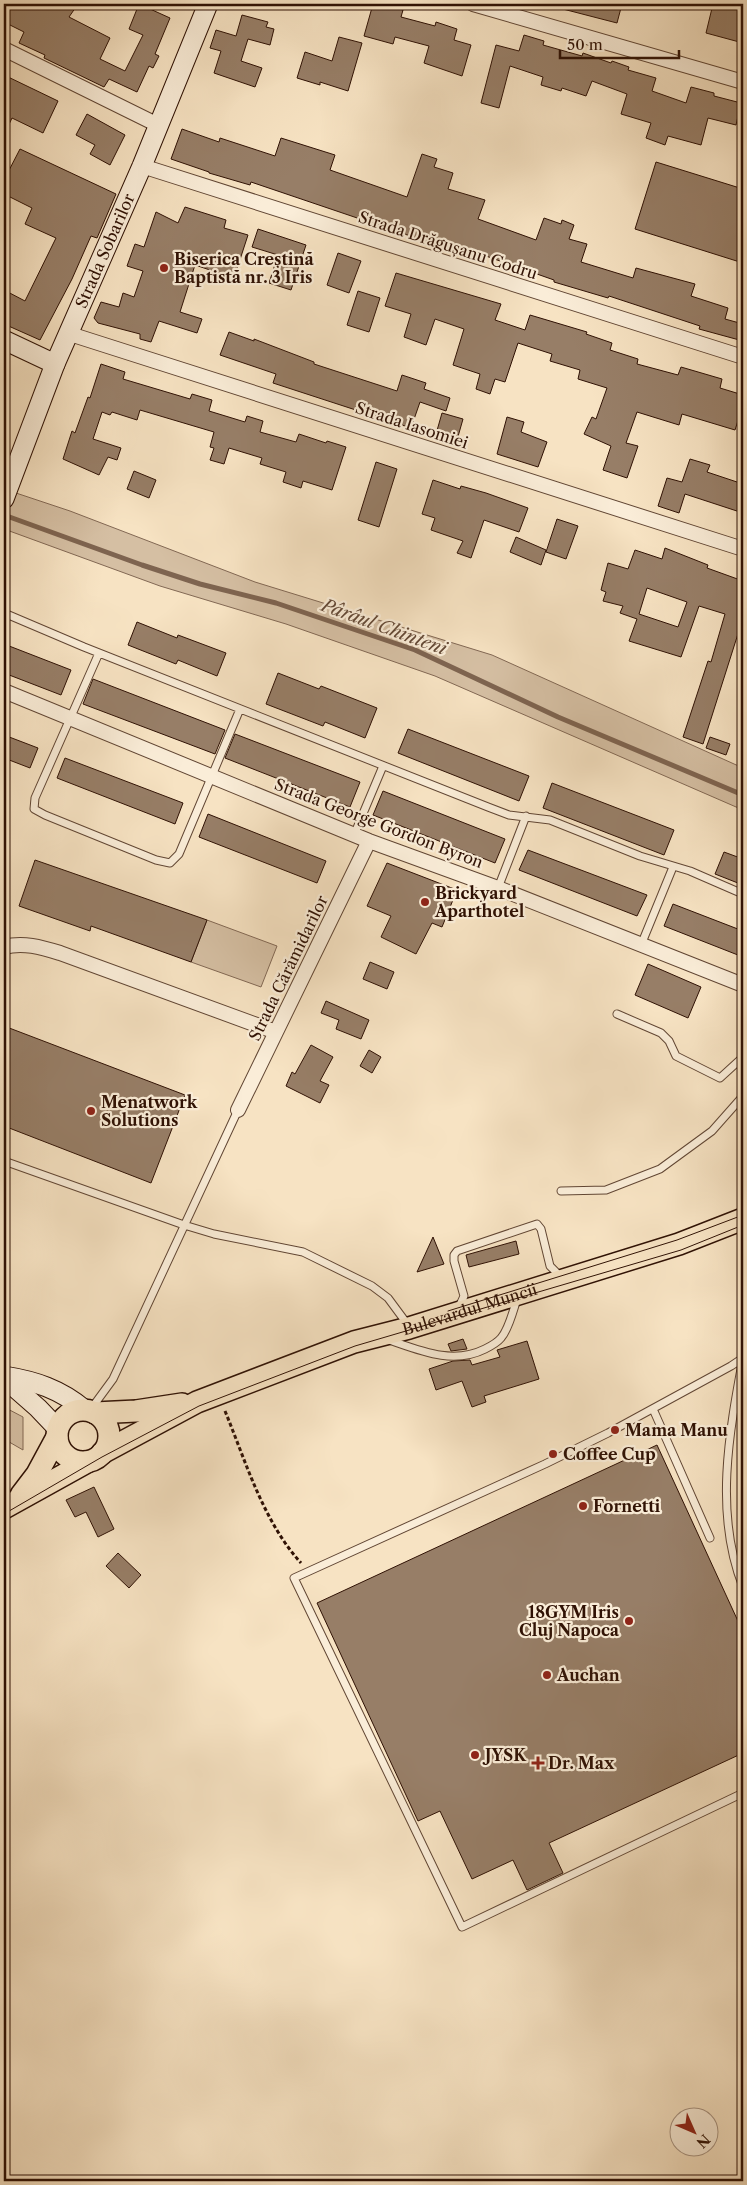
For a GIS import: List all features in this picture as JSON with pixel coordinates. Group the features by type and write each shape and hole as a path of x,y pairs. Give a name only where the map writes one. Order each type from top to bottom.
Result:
{"main road":[{"name":"Bulevardul Muncii","path":"10,1504 197,1402 354,1342 409,1328 679,1244 743,1219"},
{"name":"Bulevardul Muncii","path":"90,1412 136,1411 197,1402"},
{"path":"90,1412 106,1424 108,1431 107,1446 95,1458 79,1462 63,1453 57,1433 64,1419 70,1414 90,1412"},
{"name":"Bulevardul Muncii","path":"10,1504 37,1474 57,1433"}],"street":[{"name":"Strada Sobarilor","path":"5,496 56,364 142,166 208,4"},
{"path":"473,4 743,82"},
{"path":"4,49 158,125"},
{"name":"Strada Drăgușanu Codru","path":"142,166 743,357"},
{"name":"Strada Iasomiei","path":"70,334 743,549"},
{"path":"4,340 56,364"},
{"name":"Strada George Gordon Byron","path":"4,691 369,841 498,888 743,985"},
{"name":"Strada Cărămidarilor","path":"238,1110 369,841"},
{"path":"4,947 14,944 37,946 60,953 276,1032"},
{"path":"4,1377 36,1382 72,1399 90,1412"},
{"path":"4,1377 38,1408 57,1433"}],"lane":[{"path":"4,613 99,653 502,812 550,820 640,856 690,871 743,894"},
{"path":"99,653 34,798 34,808 46,815 156,860 170,863 179,854 240,709"},
{"path":"354,835 383,766"},
{"path":"498,888 526,816"},
{"path":"641,945 673,867"},
{"path":"616,1014 661,1033 669,1041 676,1056 720,1078 743,1056"},
{"path":"561,1191 606,1190 660,1169 712,1132 743,1096"},
{"path":"90,1412 114,1379 238,1110"},
{"path":"4,1161 184,1225 214,1234 303,1252 372,1286 388,1298 409,1328"},
{"path":"453,1314 464,1296 454,1261 454,1255 457,1250 536,1224 540,1229 550,1266 566,1279"},
{"path":"381,1335 426,1354 448,1357 472,1355 492,1346 502,1338 518,1294"},
{"path":"743,1358 653,1409 546,1464 294,1578 462,1927 743,1793"},
{"path":"743,1358 729,1433 727,1521 738,1575 743,1587"},
{"path":"653,1409 710,1538"}],"path":[{"path":"218,1394 251,1474 278,1532 289,1549 310,1572"}],"shaded area":[{"path":"4,489 70,511 255,582 492,655 743,768 743,810 435,676 286,624 160,586 4,529"},
{"path":"207,920 277,946 261,987 191,962"},
{"path":"4,1407 23,1417 23,1450 4,1439"}],"building":[{"path":"4,4 78,4 69,17 110,38 100,59 125,71 143,35 129,29 139,4 170,18 155,54 159,56 153,68 149,66 137,92 109,79 104,87 44,58 45,55 19,43 24,32 4,22"},
{"path":"373,4 381,4 403,10 401,17 435,26 436,22 457,29 454,40 471,45 462,76 424,63 429,46 395,37 393,44 364,36"},
{"path":"560,4 622,4 617,23 559,8"},
{"path":"713,4 743,4 743,43 706,33"},
{"path":"242,15 268,22 266,27 274,29 270,45 248,39 241,61 262,68 255,87 214,73 221,51 210,48 216,30 236,36"},
{"path":"524,35 544,41 543,45 582,56 583,53 611,63 612,61 629,67 628,70 656,78 652,91 686,103 691,87 714,93 714,96 741,103 736,125 708,118 701,145 668,136 665,145 646,138 651,123 621,114 627,94 592,81 586,96 562,88 561,91 541,85 543,77 510,66 499,108 481,103 496,45 519,51"},
{"path":"339,37 362,43 348,91 320,82 320,85 297,78 305,52 332,61"},
{"path":"4,75 58,101 43,133 12,118 4,135"},
{"path":"87,114 125,135 110,165 90,154 95,145 76,135"},
{"path":"182,129 219,142 220,138 275,156 281,138 335,155 330,170 407,197 422,154 437,159 434,167 453,173 448,189 485,200 478,219 536,240 544,218 561,224 562,220 574,225 569,239 587,244 581,262 633,278 636,268 695,284 691,296 728,308 725,319 743,324 743,341 699,329 700,326 609,296 608,298 554,282 554,280 466,249 466,251 432,240 431,243 251,182 250,185 171,159"},
{"path":"20,149 116,194 97,238 91,236 72,279 40,340 4,324 4,290 25,301 56,238 25,224 32,208 4,194 4,180"},
{"path":"656,162 743,189 743,263 635,229"},
{"path":"185,207 226,220 224,228 248,235 234,278 195,265 180,312 202,319 197,333 159,321 151,342 140,339 140,334 98,323 94,318 101,302 119,307 123,293 134,297 143,271 127,266 135,244 144,247 156,212 178,223"},
{"path":"258,229 306,245 291,290 269,283 278,255 252,247"},
{"path":"338,253 361,261 349,293 327,285"},
{"path":"396,273 501,304 495,320 525,330 530,315 587,332 586,334 612,343 610,350 638,359 637,364 678,375 681,367 722,379 720,388 743,395 743,405 735,430 682,414 679,425 637,412 626,443 638,446 627,478 603,470 611,446 584,434 592,417 596,419 607,388 578,379 580,370 550,361 552,354 518,343 505,382 495,379 490,394 476,389 480,374 453,365 464,329 435,319 426,345 404,337 411,314 385,306"},
{"path":"358,291 380,298 369,332 347,325"},
{"path":"229,332 254,341 254,339 314,362 314,364 397,391 402,375 426,383 424,389 450,398 446,411 420,402 411,428 273,383 276,374 220,355"},
{"path":"101,364 125,372 123,379 190,399 192,394 212,400 209,411 245,422 247,416 263,421 260,432 296,442 299,434 346,447 332,490 303,481 301,488 283,482 286,472 260,464 262,458 229,448 224,464 210,460 214,448 210,447 214,432 140,410 137,420 112,412 110,415 102,412 93,439 121,448 117,460 108,457 99,475 63,459 72,431 75,433 88,397 90,398"},
{"path":"442,413 463,419 457,440 436,434"},
{"path":"507,417 524,422 521,432 547,442 538,467 497,454"},
{"path":"690,459 710,465 707,472 743,484 743,513 685,494 679,513 658,506 667,478 682,482"},
{"path":"376,462 397,469 379,527 358,520"},
{"path":"134,471 156,480 149,498 127,489"},
{"path":"433,480 460,489 461,486 486,493 528,508 519,532 484,520 471,558 457,553 463,541 431,530 435,518 422,514"},
{"path":"557,519 578,526 566,559 546,552"},
{"path":"516,537 546,550 541,565 510,552"},
{"path":"665,548 708,565 707,568 743,581 743,618 703,744 683,737 708,661 711,662 725,614 699,606 681,657 629,641 637,619 620,613 623,606 603,601 606,592 601,590 608,563 628,569 635,550 662,559","holes":["647,588 687,602 678,627 639,614"]},
{"path":"137,622 177,638 178,635 226,653 217,676 178,660 176,664 128,645"},
{"path":"4,644 71,670 61,695 4,673"},
{"path":"278,673 319,689 321,686 377,708 365,738 325,722 323,726 266,704"},
{"path":"93,679 225,730 215,754 83,704"},
{"path":"408,729 529,776 519,801 398,753"},
{"path":"235,734 360,782 350,807 225,758"},
{"path":"4,735 38,748 30,768 4,758"},
{"path":"710,737 730,744 726,755 706,748"},
{"path":"65,758 183,803 175,824 57,778"},
{"path":"552,783 674,830 664,855 543,808"},
{"path":"383,791 505,839 495,863 373,815"},
{"path":"208,814 326,861 317,883 199,837"},
{"path":"528,850 647,895 637,916 519,870"},
{"path":"724,852 743,859 743,885 715,874"},
{"path":"35,860 207,920 191,962 91,926 90,931 19,906"},
{"path":"387,863 457,890 442,927 432,923 416,954 381,937 391,916 367,906"},
{"path":"673,904 743,931 743,957 664,926"},
{"path":"370,962 394,972 387,989 363,979"},
{"path":"648,964 701,987 688,1018 635,995"},
{"path":"326,1001 369,1020 361,1039 336,1029 339,1020 321,1013"},
{"name":"Menatwork Solutions","path":"4,1026 185,1095 151,1183 4,1126"},
{"path":"311,1045 333,1057 320,1081 329,1085 320,1103 286,1086 292,1072 295,1074"},
{"path":"369,1050 381,1057 372,1073 360,1066"},
{"path":"433,1237 444,1264 417,1272"},
{"path":"516,1241 519,1254 469,1267 466,1255"},
{"path":"463,1339 467,1349 451,1351 448,1344"},
{"path":"527,1341 539,1379 484,1396 486,1402 472,1407 462,1381 436,1390 429,1369 453,1361 470,1360 472,1365 500,1357 497,1350"},
{"name":"Auchan","path":"657,1445 743,1632 743,1753 549,1843 563,1873 527,1890 513,1860 472,1879 440,1811 418,1821 317,1603"},
{"path":"94,1487 114,1529 98,1537 86,1512 75,1517 66,1500"},
{"path":"118,1553 141,1575 129,1588 106,1566"}],"waterway":[{"name":"Pârâul Chinteni","path":"4,515 142,565 200,584 276,603 415,650 558,717 743,795"}],"tram line":[{"path":"448,1311 677,1240 743,1215"},
{"path":"4,1514 102,1457 199,1406 355,1346 681,1250 743,1225"}],"place":[{"name":"Biserica Creștină Baptistă nr. 3 Iris","path":"164,268"},
{"name":"Brickyard Aparthotel","path":"425,902"},
{"name":"Menatwork Solutions","path":"91,1111"},
{"name":"Mama Manu","path":"615,1430"},
{"name":"Coffee Cup","path":"553,1454"},
{"name":"Fornetti","path":"583,1506"},
{"name":"18GYM Iris Cluj Napoca","path":"629,1621"},
{"name":"Auchan","path":"547,1675"},
{"name":"JYSK","path":"475,1755"},
{"name":"Dr. Max","path":"538,1763"}]}
